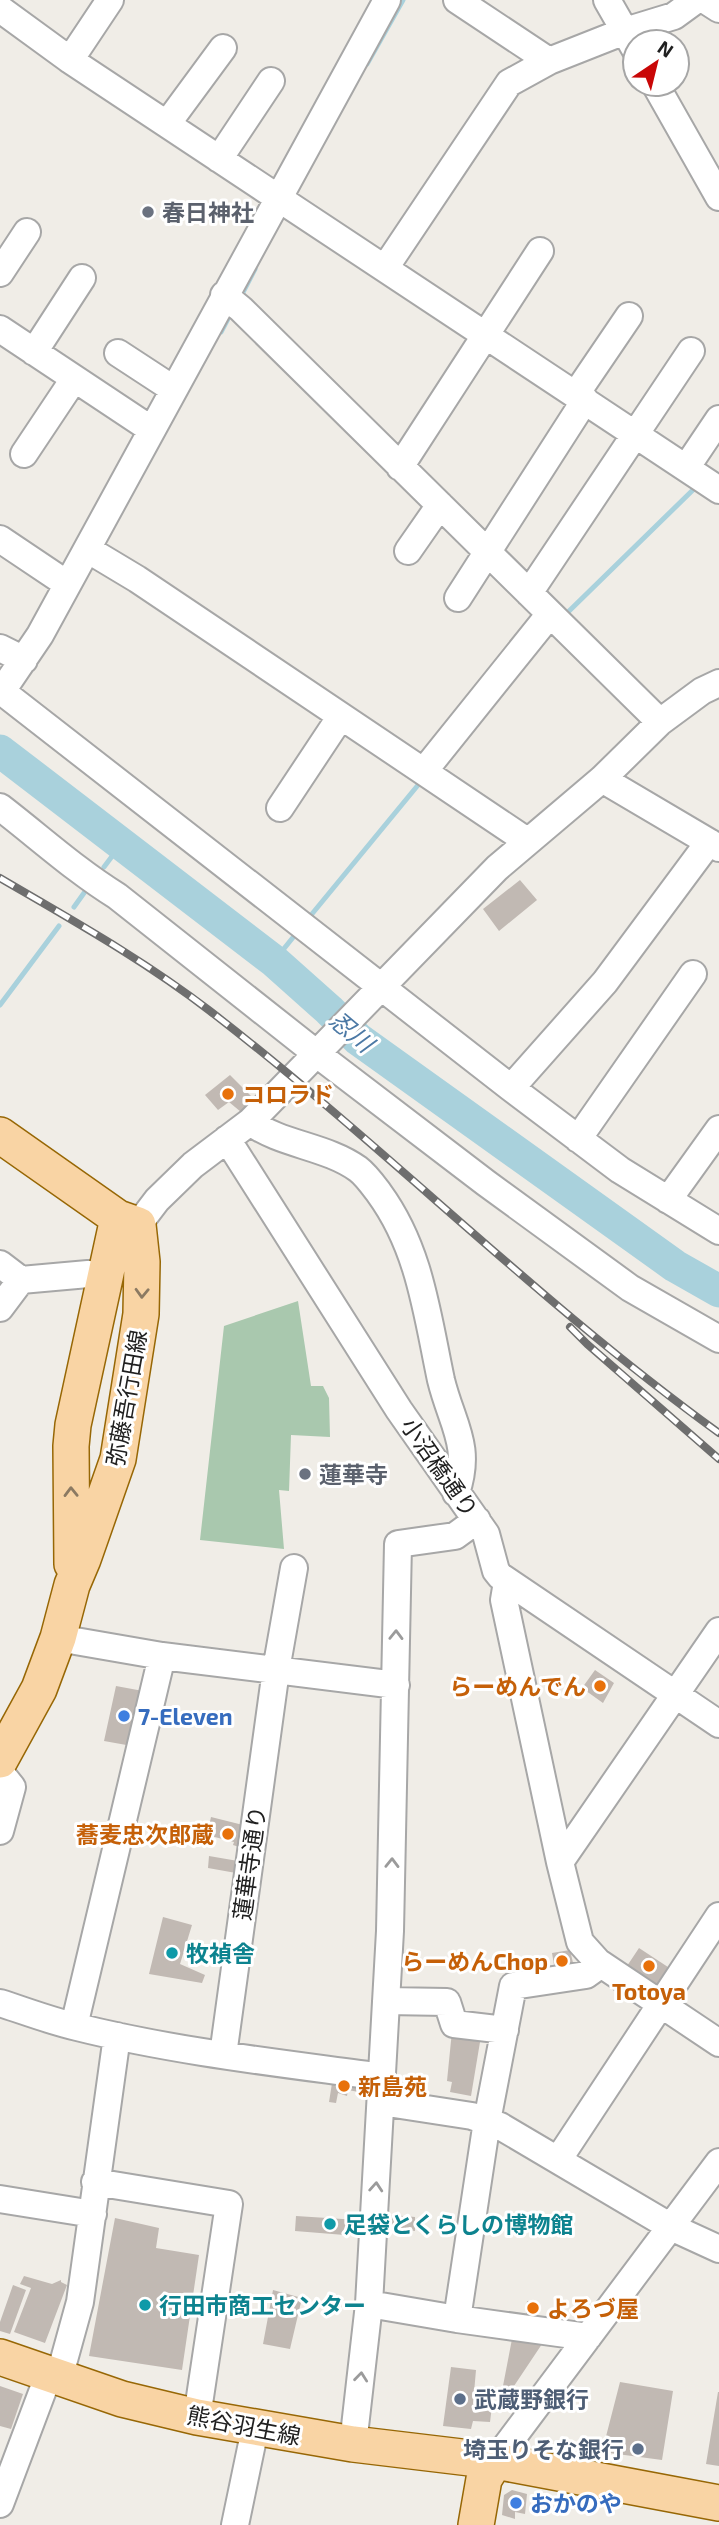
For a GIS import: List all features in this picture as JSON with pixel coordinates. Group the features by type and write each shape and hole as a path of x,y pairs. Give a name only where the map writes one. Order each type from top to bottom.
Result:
{"main road":[{"path":"0,1135 128,1222"},
{"name":"弥藤吾行田線","path":"72,1585 71,1446 105,1276 128,1222"},
{"name":"弥藤吾行田線","path":"0,1760 39,1689 122,1443 141,1314 142,1262 128,1222"},
{"name":"熊谷羽生線","path":"0,2357 122,2399 255,2429 495,2461 719,2502"},
{"path":"476,2525 484,2479 495,2461"}],"street":[{"path":"70,60 110,0"},
{"path":"387,0 40,635 1,691 381,989 620,1170 719,1231"},
{"path":"457,0 549,61"},
{"path":"607,0 623,28"},
{"path":"652,28 696,0"},
{"path":"705,0 719,9"},
{"path":"0,9 70,60 486,333 719,490"},
{"path":"385,268 509,83 549,61 621,42"},
{"path":"167,124 223,48"},
{"path":"219,159 271,81"},
{"path":"663,98 719,197"},
{"path":"0,273 27,232"},
{"path":"400,467 540,251"},
{"path":"34,352 82,278"},
{"path":"224,295 660,722"},
{"path":"458,598 629,316"},
{"path":"0,329 152,430"},
{"path":"529,593 691,351"},
{"path":"118,353 173,389"},
{"path":"24,454 74,379"},
{"path":"686,468 719,419"},
{"path":"408,551 440,505"},
{"path":"0,539 67,584"},
{"path":"87,549 137,579 527,841"},
{"path":"424,771 550,614"},
{"path":"0,648 24,660"},
{"path":"128,1222 157,1200 193,1165 250,1122 497,868 602,779 660,722 702,691 719,683"},
{"path":"279,808 341,716"},
{"path":"511,1088 606,982 714,845 602,779"},
{"path":"0,807 84,875 117,896 486,1183 630,1288 719,1339"},
{"path":"579,1139 693,974"},
{"path":"250,1122 267,1133 340,1159 359,1170 386,1202 418,1269 442,1384 459,1431 464,1463 456,1493"},
{"path":"668,1200 719,1129"},
{"name":"小沼橋通り","path":"228,1139 399,1410 486,1534 496,1571 507,1582 719,1724"},
{"path":"0,1264 22,1280 88,1274 105,1276"},
{"path":"0,1308 22,1280"},
{"path":"353,2444 369,2304 390,1931 398,1544 455,1536 477,1520"},
{"name":"蓮華寺通り","path":"223,2055 276,1670 294,1568"},
{"path":"507,1582 504,1600 560,1862 580,1942 598,1962 719,2043"},
{"path":"560,1862 719,1631"},
{"path":"58,1638 162,1656 396,1685"},
{"path":"74,2026 162,1656"},
{"path":"0,1772 12,1787 0,1831"},
{"path":"558,2160 719,1916"},
{"path":"457,2319 487,2122 513,1986 586,1975 598,1962"},
{"path":"386,2001 447,2002 454,2024 505,2030"},
{"path":"0,2003 74,2026 382,2090 472,2116 500,2126 671,2227 719,2249"},
{"path":"0,2504 10,2447 54,2376 80,2302 117,2036"},
{"path":"495,2461 719,2162"},
{"path":"95,2182 229,2204 197,2417"},
{"path":"0,2199 93,2214"},
{"path":"369,2304 588,2337"},
{"path":"235,2525 255,2429"}],"green space":[{"path":"298,1301 311,1386 323,1386 329,1398 330,1437 291,1435 289,1491 279,1490 284,1549 200,1540 224,1326"}],"building":[{"path":"520,880 537,900 499,931 483,909"},
{"path":"230,1075 254,1099 241,1112 229,1102 218,1110 205,1095"},
{"path":"595,1670 614,1683 603,1703 582,1688"},
{"path":"116,1686 143,1691 132,1746 104,1741"},
{"path":"211,1817 247,1826 242,1848 233,1845 234,1842 207,1835"},
{"path":"209,1856 238,1861 236,1873 208,1868"},
{"path":"163,1917 192,1925 180,1964 205,1975 202,1983 149,1974"},
{"path":"639,1948 671,1969 658,1988 627,1966"},
{"path":"570,1950 574,1967 555,1971 552,1953"},
{"path":"452,2031 481,2036 471,2096 450,2092 452,2082 447,2081"},
{"path":"333,2077 365,2081 364,2093 348,2090 347,2096 338,2093 336,2103 329,2102"},
{"path":"380,2214 415,2217 415,2231 393,2228 392,2222 381,2222"},
{"path":"296,2216 358,2220 357,2236 295,2231"},
{"name":"行田市商工センター","path":"115,2218 159,2228 156,2248 199,2255 182,2370 89,2356"},
{"path":"24,2276 52,2284 61,2280 67,2285 45,2343 14,2332 31,2288 20,2284"},
{"path":"13,2285 26,2290 10,2334 0,2331 0,2322"},
{"path":"273,2290 302,2298 290,2349 263,2344"},
{"path":"527,2301 538,2302 537,2316 526,2315"},
{"path":"512,2339 542,2344 508,2395 502,2391"},
{"path":"451,2367 476,2370 473,2404 492,2406 490,2422 473,2421 471,2429 443,2426"},
{"path":"620,2382 673,2391 662,2460 602,2452"},
{"path":"0,2386 23,2394 11,2429 0,2426"},
{"path":"719,2392 719,2466 706,2464"},
{"path":"512,2490 527,2494 525,2514 515,2512 515,2519 502,2515 504,2495"}],"waterway":[{"path":"367,64 403,0"},
{"path":"240,298 255,269"},
{"path":"221,332 231,313"},
{"path":"565,615 698,485"},
{"name":"忍川","path":"0,751 274,961 358,1039 675,1266 719,1291"},
{"path":"307,920 423,779"},
{"path":"104,867 122,843"},
{"path":"74,907 84,893"},
{"path":"0,1005 59,926"},
{"path":"274,961 299,930"}],"railway":[{"path":"0,878 134,958 210,1011 338,1116 589,1332 719,1433"},
{"path":"570,1327 719,1459"}],"place":[{"name":"春日神社","path":"148,212"},
{"name":"コロラド","path":"228,1094"},
{"name":"蓮華寺","path":"305,1474"},
{"name":"らーめんでん","path":"600,1686"},
{"name":"7-Eleven","path":"124,1716"},
{"name":"蕎麦忠次郎蔵","path":"228,1834"},
{"name":"牧禎舎","path":"172,1953"},
{"name":"らーめんChop","path":"562,1961"},
{"name":"Totoya","path":"649,1966"},
{"name":"新島苑","path":"344,2086"},
{"name":"足袋とくらしの博物館","path":"330,2224"},
{"name":"行田市商工センター","path":"145,2305"},
{"name":"よろづ屋","path":"533,2308"},
{"name":"武蔵野銀行","path":"460,2399"},
{"name":"埼玉りそな銀行","path":"638,2449"},
{"name":"おかのや","path":"516,2503"}]}
